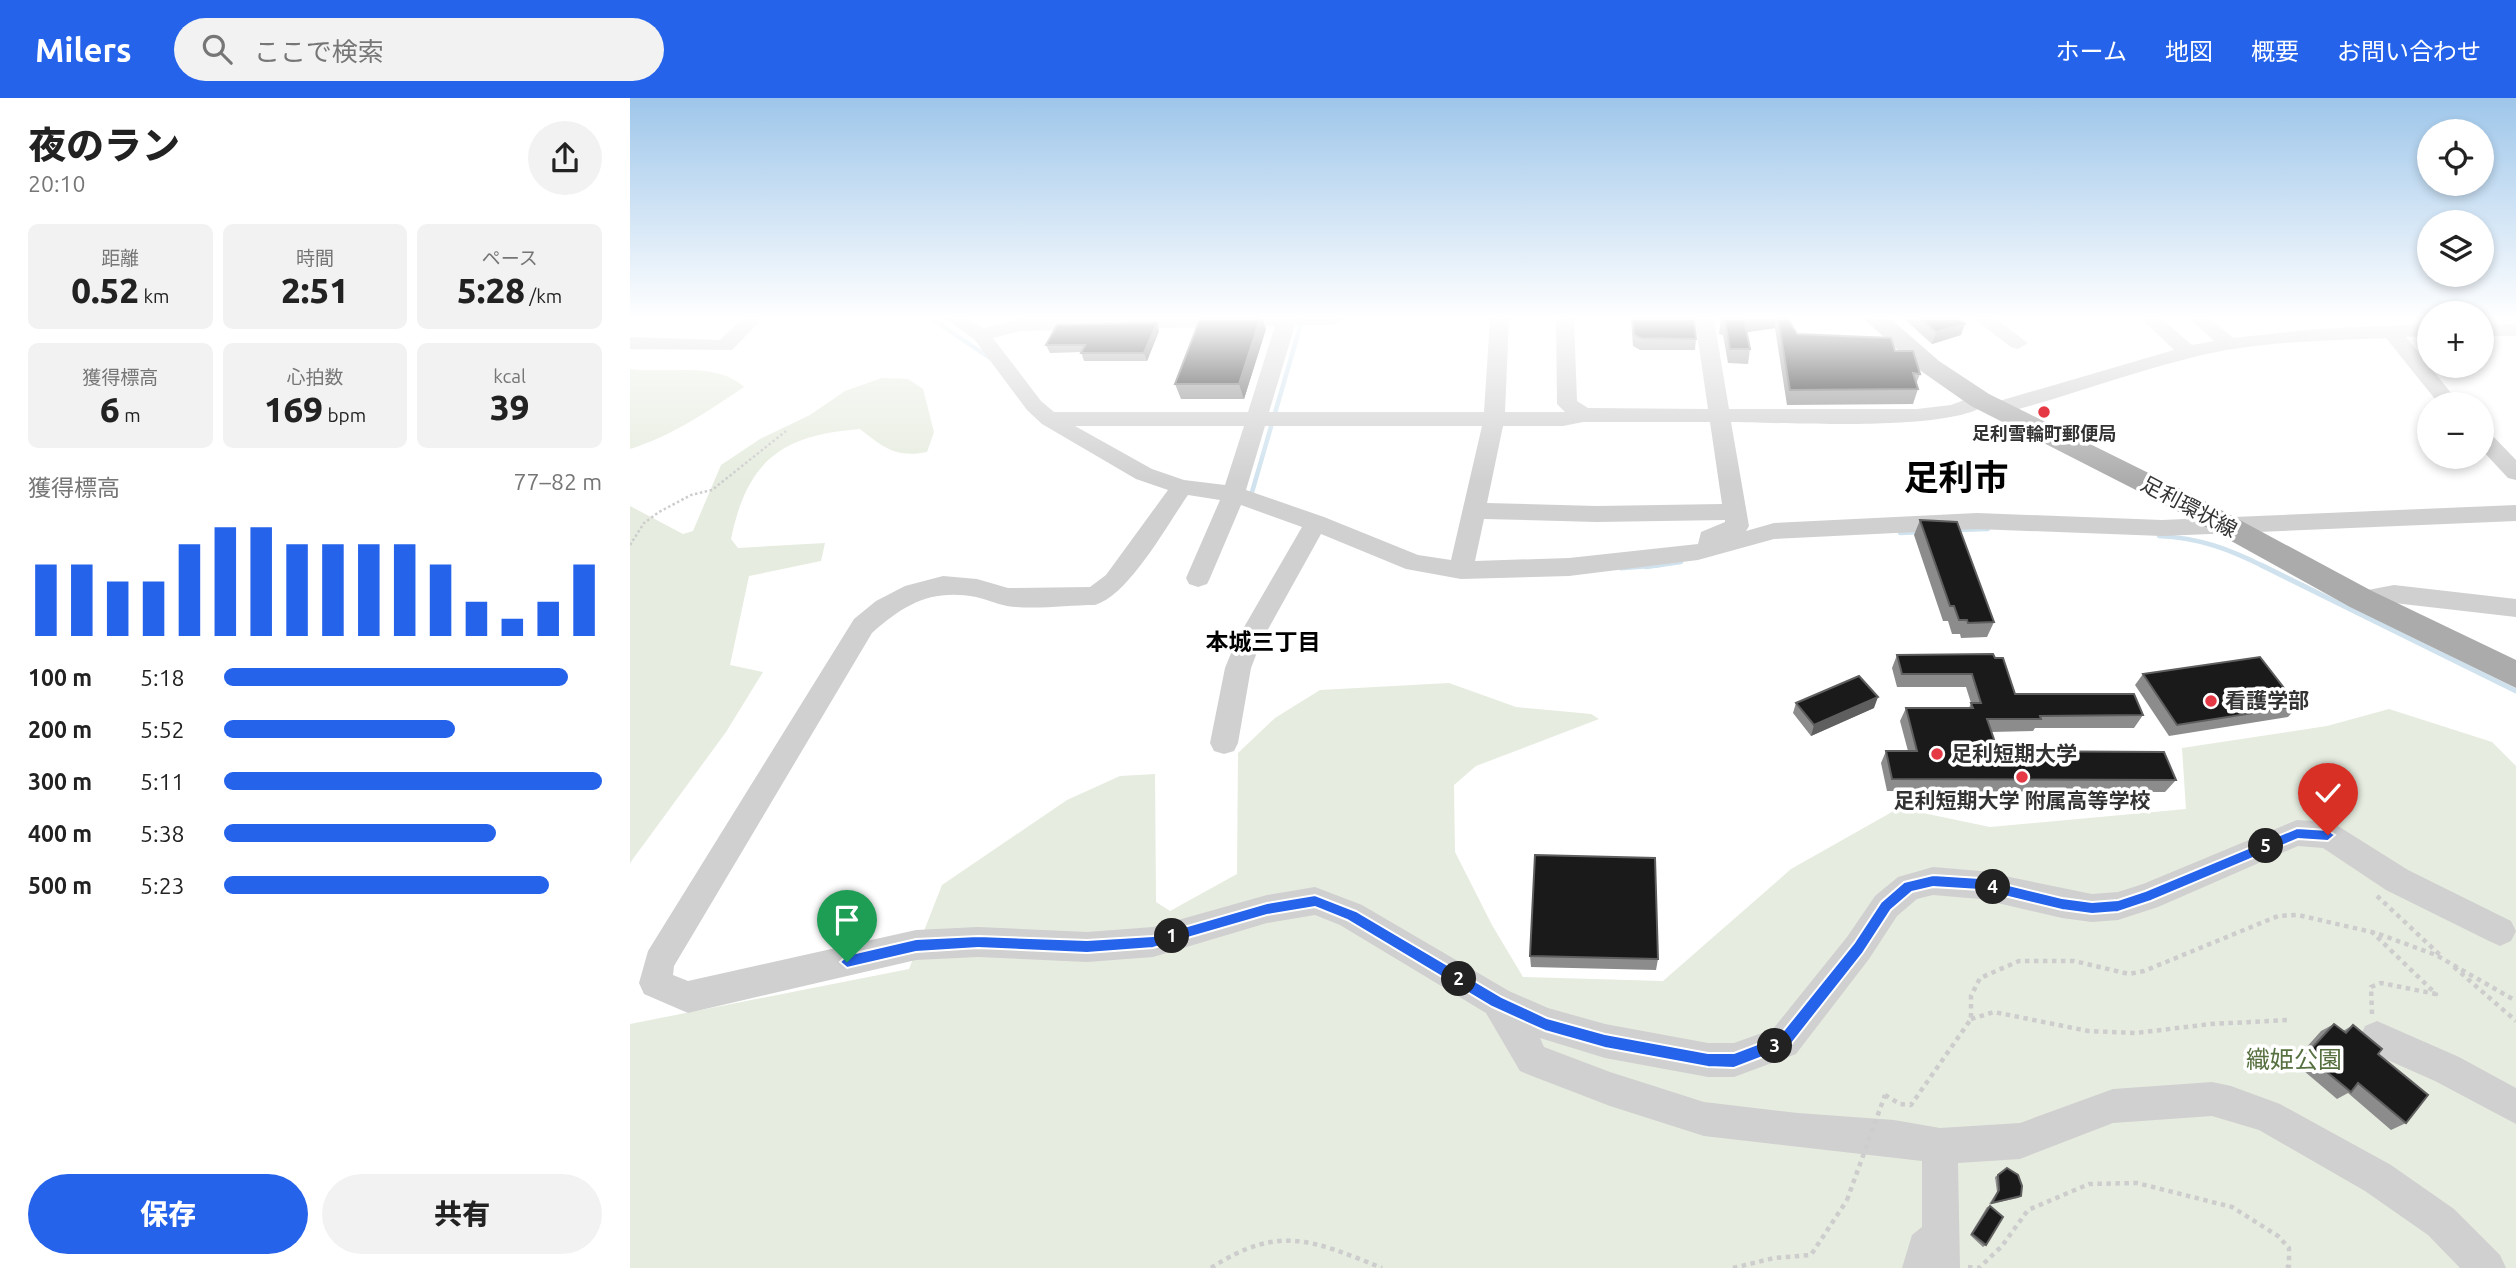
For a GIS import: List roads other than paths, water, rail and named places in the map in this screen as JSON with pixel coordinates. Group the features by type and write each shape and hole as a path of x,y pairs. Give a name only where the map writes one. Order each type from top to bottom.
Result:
{"main road":[{"name":"足利環状線","path":"1943,374 1988,404 2361,599 2516,675"}],"street":[{"path":"1013,374 1034,405 1049,419 1144,474 1182,487 1234,495 1316,523 1414,563 1461,570 1569,567 1668,556 1698,552 1774,531 1977,521 2162,528 2516,513"},
{"path":"1198,578 1234,495 1270,374"},
{"path":"1461,570 1494,419 1497,374"},
{"path":"1566,374 1567,404 1583,415"},
{"path":"1668,556 1737,526 1713,374"},
{"path":"1049,419 1563,419 1583,415 1720,414 1917,416 1988,404 2105,374"},
{"path":"2422,374 2439,392"},
{"path":"2494,450 2516,472"},
{"path":"1182,487 1115,581 1095,596 1008,597 977,588 943,586 914,592 885,607 863,626 659,962 655,983 688,998 916,945 978,942 1087,947 1153,942 1267,909 1315,901 1351,915 1497,1002 1545,1024 1605,1041 1708,1060 1734,1060 1784,1042 1858,948 1886,906 1909,887 1933,881 1980,884 2062,904 2092,908 2118,906 2147,897 2297,833 2328,835 2397,880 2500,931"},
{"path":"1474,512 1734,512"},
{"path":"1224,743 1238,668 1249,641 1316,523"},
{"path":"2361,599 2394,594 2516,608"},
{"path":"1497,1002 1532,1059 1610,1090 1704,1119 1798,1131 1894,1138 1940,1146 2020,1141 2113,1106 2212,1099 2231,1103 2268,1116 2378,1178 2441,1222 2487,1268"},
{"path":"2377,1038 2447,1069 2516,1107"},
{"path":"1936,1260 1940,1146"}],"waterway":[{"path":"1250,499 1286,374"},
{"path":"1956,530 1988,529"},
{"path":"1900,533 1922,532"},
{"path":"2159,536 2214,545 2265,567"},
{"path":"1646,567 1681,562"},
{"path":"1621,568 1659,565"},
{"path":"2261,565 2516,691"}],"place":[{"name":"足利雪輪町郵便局","path":"2044,412"},
{"name":"看護学部","path":"2211,701"},
{"name":"足利短期大学","path":"1937,754"},
{"name":"足利短期大学 附属高等学校","path":"2022,777"}],"district":[{"name":"足利市","path":"1956,478"},
{"name":"本城三丁目","path":"1263,642"}],"park label":[{"name":"織姫公園","path":"2294,1060"}]}
